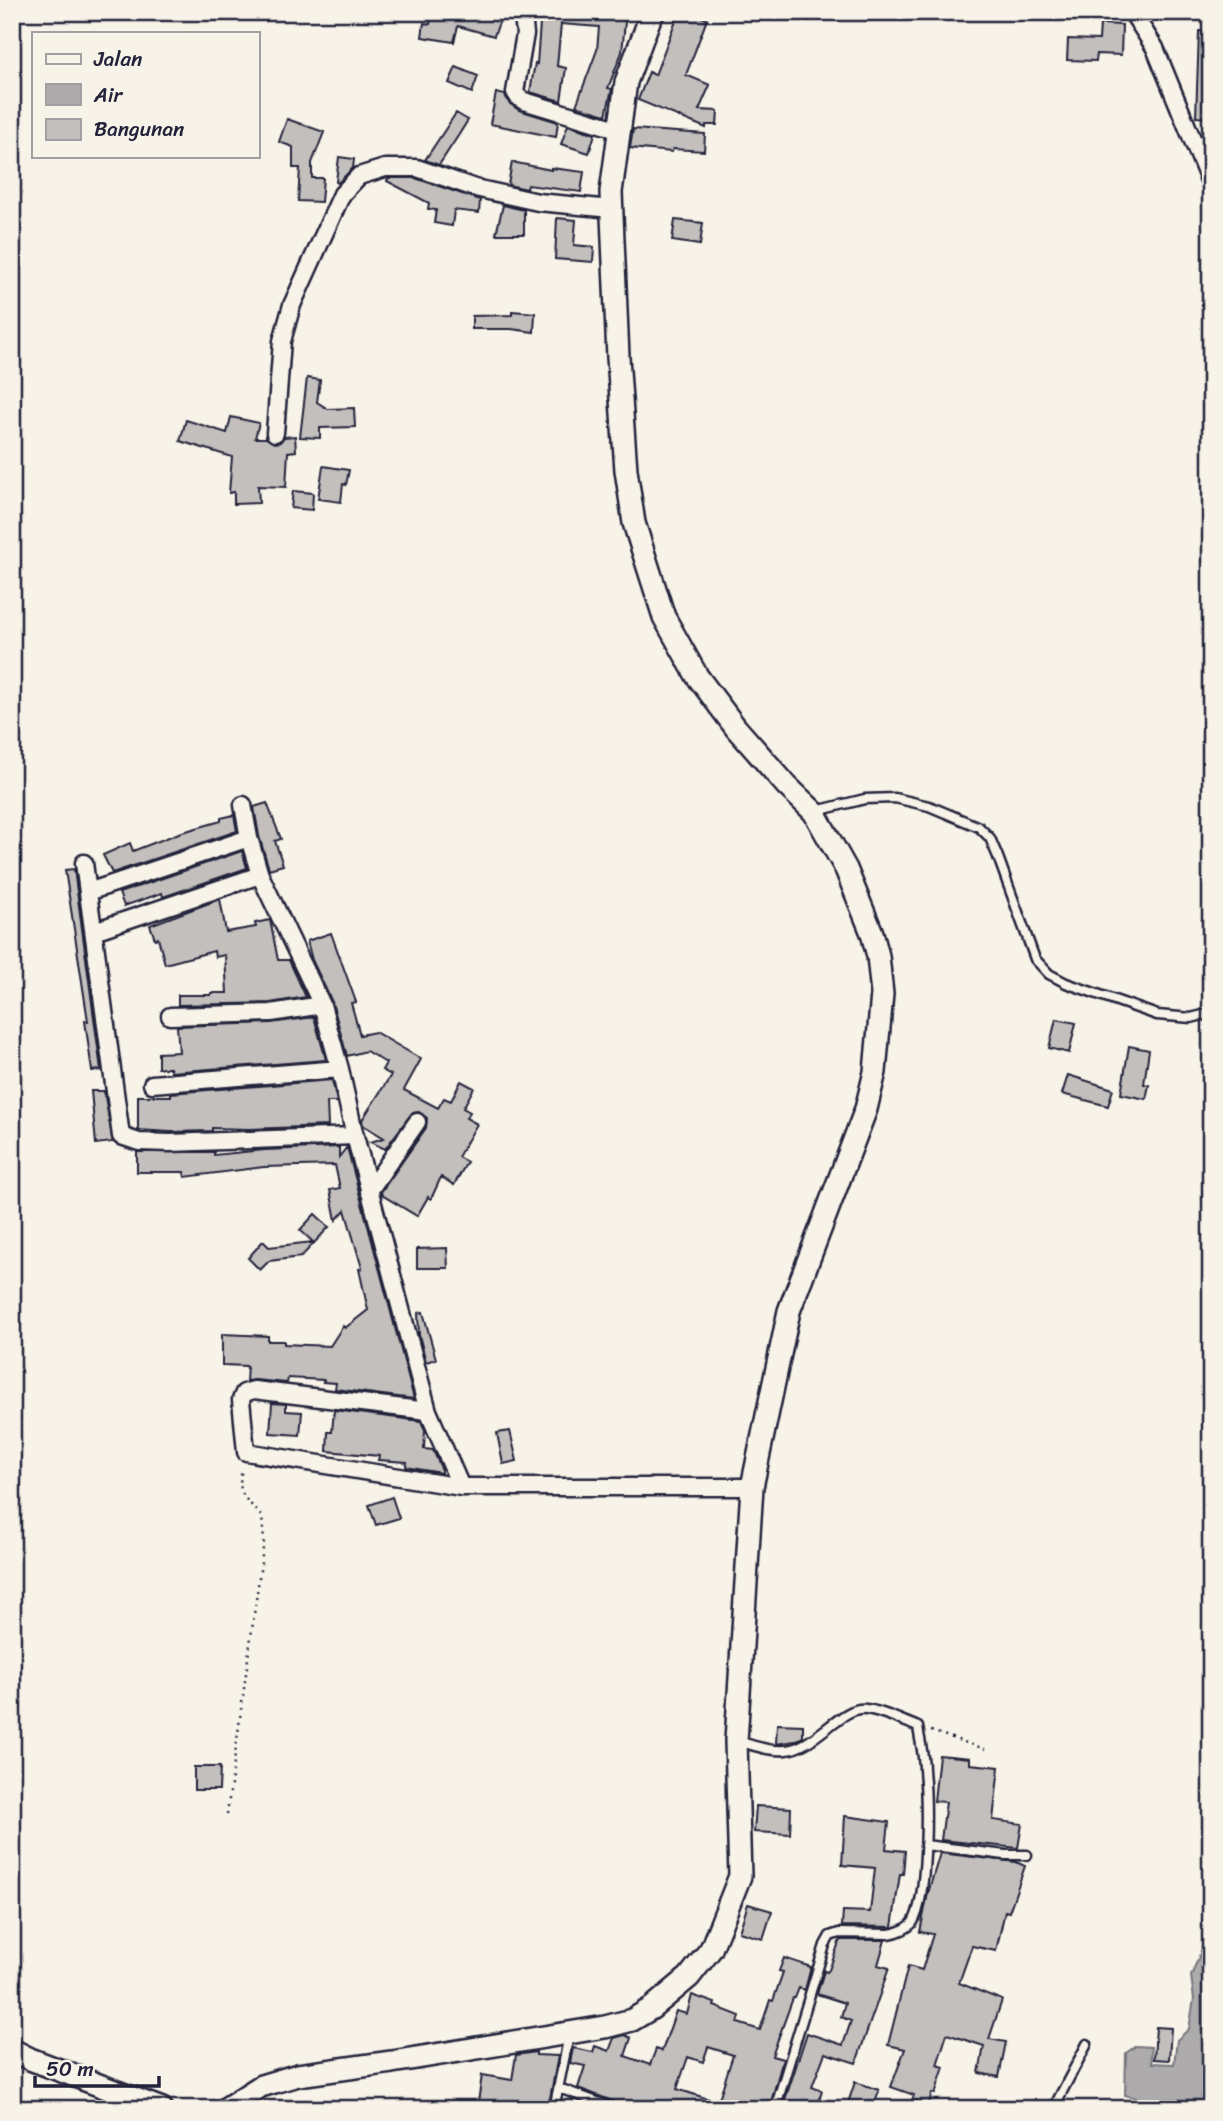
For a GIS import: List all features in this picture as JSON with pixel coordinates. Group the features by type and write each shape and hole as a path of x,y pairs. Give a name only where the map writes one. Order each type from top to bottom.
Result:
{"street":[{"path":"515,12 523,16 525,34 515,92 518,97 620,130"},
{"path":"225,2109 261,2086 298,2075 392,2062 632,2020 652,2008 689,1977 711,1949 740,1876 736,1741 752,1488 789,1311 866,1109 875,1072 881,984 872,933 846,869 814,812 736,728 697,676 664,617 634,523 626,470 611,192 626,82 654,12"},
{"path":"1132,12 1155,48 1211,185"},
{"path":"275,433 282,341 292,305 342,194 359,176 385,168 417,168 475,188 538,202 611,209"},
{"path":"243,805 260,875 322,1005 428,1411 461,1487"},
{"path":"88,892 249,838"},
{"path":"84,863 121,1136 139,1142 170,1143 355,1136"},
{"path":"94,931 260,875"},
{"path":"170,1016 271,1013 322,1005"},
{"path":"152,1084 340,1069"},
{"path":"369,1191 417,1122"},
{"path":"428,1411 248,1391 241,1400 246,1452 461,1487 752,1488"},
{"path":"12,2050 162,2109"}],"lane":[{"path":"814,812 865,799 895,798 960,817 979,827 989,838 1035,959 1049,974 1066,983 1157,1015 1191,1018 1211,1013"},
{"path":"736,1741 786,1751 807,1743 850,1711 865,1708 918,1727 925,1769 925,1845 919,1906 912,1924 889,1934 839,1933 830,1936 775,2109"},
{"path":"925,1845 1005,1855 1027,1855"},
{"path":"554,2109 569,2032"},
{"path":"1054,2109 1087,2044"},
{"path":"559,2088 616,2109"}],"path":[{"path":"227,1814 264,1541 261,1516 241,1493 240,1480 246,1452"},
{"path":"918,1727 985,1749"}],"water":[{"path":"1211,1904 1211,2109 1178,2109 1125,2095 1126,2053 1136,2046 1151,2047 1152,2063 1174,2064 1177,2040 1189,2029 1194,1999 1191,1976 1202,1949"}],"building":[{"path":"423,12 503,12 494,36 458,26 454,42 422,37 424,23 430,24 431,19 422,17"},
{"path":"538,12 626,12 622,52 608,88 612,89 606,115 576,106 597,50 599,27 561,24 557,66 566,68 561,101 530,92 535,63 537,64 540,23"},
{"path":"679,12 689,12 707,19 686,75 710,85 699,110 718,111 717,125 706,125 706,128 638,100 649,72 655,75"},
{"path":"1100,24 1122,25 1121,55 1097,54 1096,61 1067,60 1068,39 1099,40"},
{"path":"1199,31 1211,32 1211,118 1196,117"},
{"path":"456,67 478,76 472,93 449,83"},
{"path":"496,93 505,95 509,103 519,110 558,122 556,137 490,124"},
{"path":"456,113 468,120 439,165 425,160"},
{"path":"287,119 324,132 312,163 312,178 323,178 321,202 298,201 300,168 293,168 293,147 279,142"},
{"path":"568,125 595,134 589,153 561,144"},
{"path":"633,129 705,134 704,151 673,149 672,152 630,148"},
{"path":"339,157 354,159 353,168 338,183 336,182"},
{"path":"512,162 551,170 584,172 581,192 528,185 527,189 508,185"},
{"path":"388,178 415,178 480,200 479,213 454,210 452,226 434,223 436,210 428,209 429,203 387,181"},
{"path":"503,205 524,210 524,234 496,234"},
{"path":"557,218 576,220 574,245 594,247 593,262 555,259"},
{"path":"675,220 703,223 700,245 672,241"},
{"path":"512,311 535,313 534,332 472,329 472,316 512,315"},
{"path":"307,378 320,380 317,402 328,409 354,408 355,427 320,428 320,438 300,437"},
{"path":"231,417 259,423 255,438 266,438 275,443 284,437 295,436 296,451 288,452 286,487 258,486 259,503 234,504 234,492 229,493 232,457 180,441 186,420 227,433"},
{"path":"323,466 349,470 346,485 343,484 341,502 318,499"},
{"path":"293,491 313,493 312,510 291,508"},
{"path":"267,803 281,839 275,841 283,865 269,869 254,807"},
{"path":"234,815 237,831 112,873 103,855 130,843 133,851"},
{"path":"242,851 247,868 163,897 162,893 124,906 119,893"},
{"path":"74,869 101,1070 92,1071 85,1021 88,1021 65,870"},
{"path":"220,899 226,932 256,927 255,923 270,920 278,960 289,960 306,997 270,1003 178,1005 178,995 227,993 225,955 215,957 214,951 165,964 158,938 155,939 150,925"},
{"path":"331,933 356,1002 351,1003 360,1035 375,1032 421,1059 404,1090 438,1108 444,1098 451,1101 461,1081 474,1088 463,1108 470,1112 466,1118 477,1124 458,1157 467,1162 454,1185 441,1177 431,1199 428,1197 417,1216 381,1192 426,1128 427,1118 419,1112 412,1113 385,1149 370,1142 384,1138 363,1125 362,1120 391,1075 382,1070 386,1063 366,1051 347,1056 332,1002 312,960 307,941"},
{"path":"314,1017 326,1060 171,1072 170,1068 158,1068 158,1053 179,1052 177,1026 271,1023"},
{"path":"1056,1019 1076,1023 1069,1053 1049,1048"},
{"path":"1129,1046 1149,1050 1144,1084 1149,1085 1146,1099 1121,1094"},
{"path":"1068,1075 1113,1089 1108,1106 1062,1094"},
{"path":"332,1080 337,1102 327,1102 328,1126 212,1128 212,1131 170,1132 138,1130 138,1096 171,1096 171,1093"},
{"path":"91,1091 104,1091 113,1142 96,1144"},
{"path":"339,1147 339,1157 347,1147 414,1399 335,1389 336,1383 323,1382 324,1380 288,1378 287,1383 246,1381 247,1366 222,1365 222,1334 268,1336 268,1341 284,1341 284,1344 330,1346 343,1326 345,1328 368,1310 359,1269 362,1268 345,1210 336,1220 330,1190 340,1188 335,1165 264,1167 185,1177 184,1172 137,1172 137,1152 214,1152 214,1155"},
{"path":"315,1214 329,1227 301,1257 269,1261 260,1270 248,1258 263,1241 269,1247 313,1242 300,1230"},
{"path":"447,1248 448,1268 417,1268 417,1249"},
{"path":"423,1312 436,1359 426,1362 419,1335 418,1313"},
{"path":"272,1403 286,1404 286,1411 302,1412 300,1435 270,1433"},
{"path":"334,1410 421,1421 425,1431 424,1449 433,1450 441,1473 406,1467 407,1462 378,1460 379,1456 327,1451 328,1432 332,1432"},
{"path":"510,1431 517,1461 503,1464 497,1433"},
{"path":"392,1497 399,1518 376,1525 369,1505"},
{"path":"777,1724 803,1725 803,1737 776,1744"},
{"path":"939,1755 970,1758 970,1764 999,1767 993,1820 1022,1824 1018,1848 941,1840 946,1802 934,1801"},
{"path":"194,1767 220,1767 219,1790 194,1790"},
{"path":"756,1806 791,1808 790,1834 754,1832"},
{"path":"845,1816 889,1822 886,1849 905,1851 892,1927 842,1926 843,1911 870,1912 875,1868 842,1865"},
{"path":"940,1853 1016,1862 1025,1866 1009,1912 1005,1911 996,1951 972,1946 959,1983 1002,2000 989,2039 1006,2042 999,2077 979,2073 984,2046 947,2034 937,2065 944,2067 935,2094 932,2093 928,2105 912,2100 914,2095 891,2087 905,2049 888,2045 908,1966 922,1970 933,1934 920,1932"},
{"path":"748,1904 772,1911 763,1939 739,1932"},
{"path":"840,1940 885,1940 878,1965 889,1968 856,2063 825,2053 812,2087 822,2091 816,2109 782,2109 807,2033 843,2045 851,2021 841,2017 845,2003 817,1994 824,1971 829,1970"},
{"path":"784,1958 811,1967 805,1990 799,1988 793,1998 772,2056 783,2059 769,2109 622,2109 618,2103 578,2088 585,2066 570,2063 573,2048 593,2052 595,2046 609,2051 614,2038 625,2035 631,2038 625,2056 650,2065 656,2049 662,2051 676,2011 687,2014 692,1995 740,2016 738,2023 760,2030 783,1972 779,1971","holes":["708,2047 733,2055 718,2102 677,2089 688,2057 703,2062"]},
{"path":"1156,2027 1171,2028 1169,2060 1154,2059"},
{"path":"536,2052 536,2055 558,2056 548,2109 477,2109 482,2075 512,2080 516,2055"},
{"path":"855,2082 879,2090 873,2109 864,2109 848,2103"}]}
